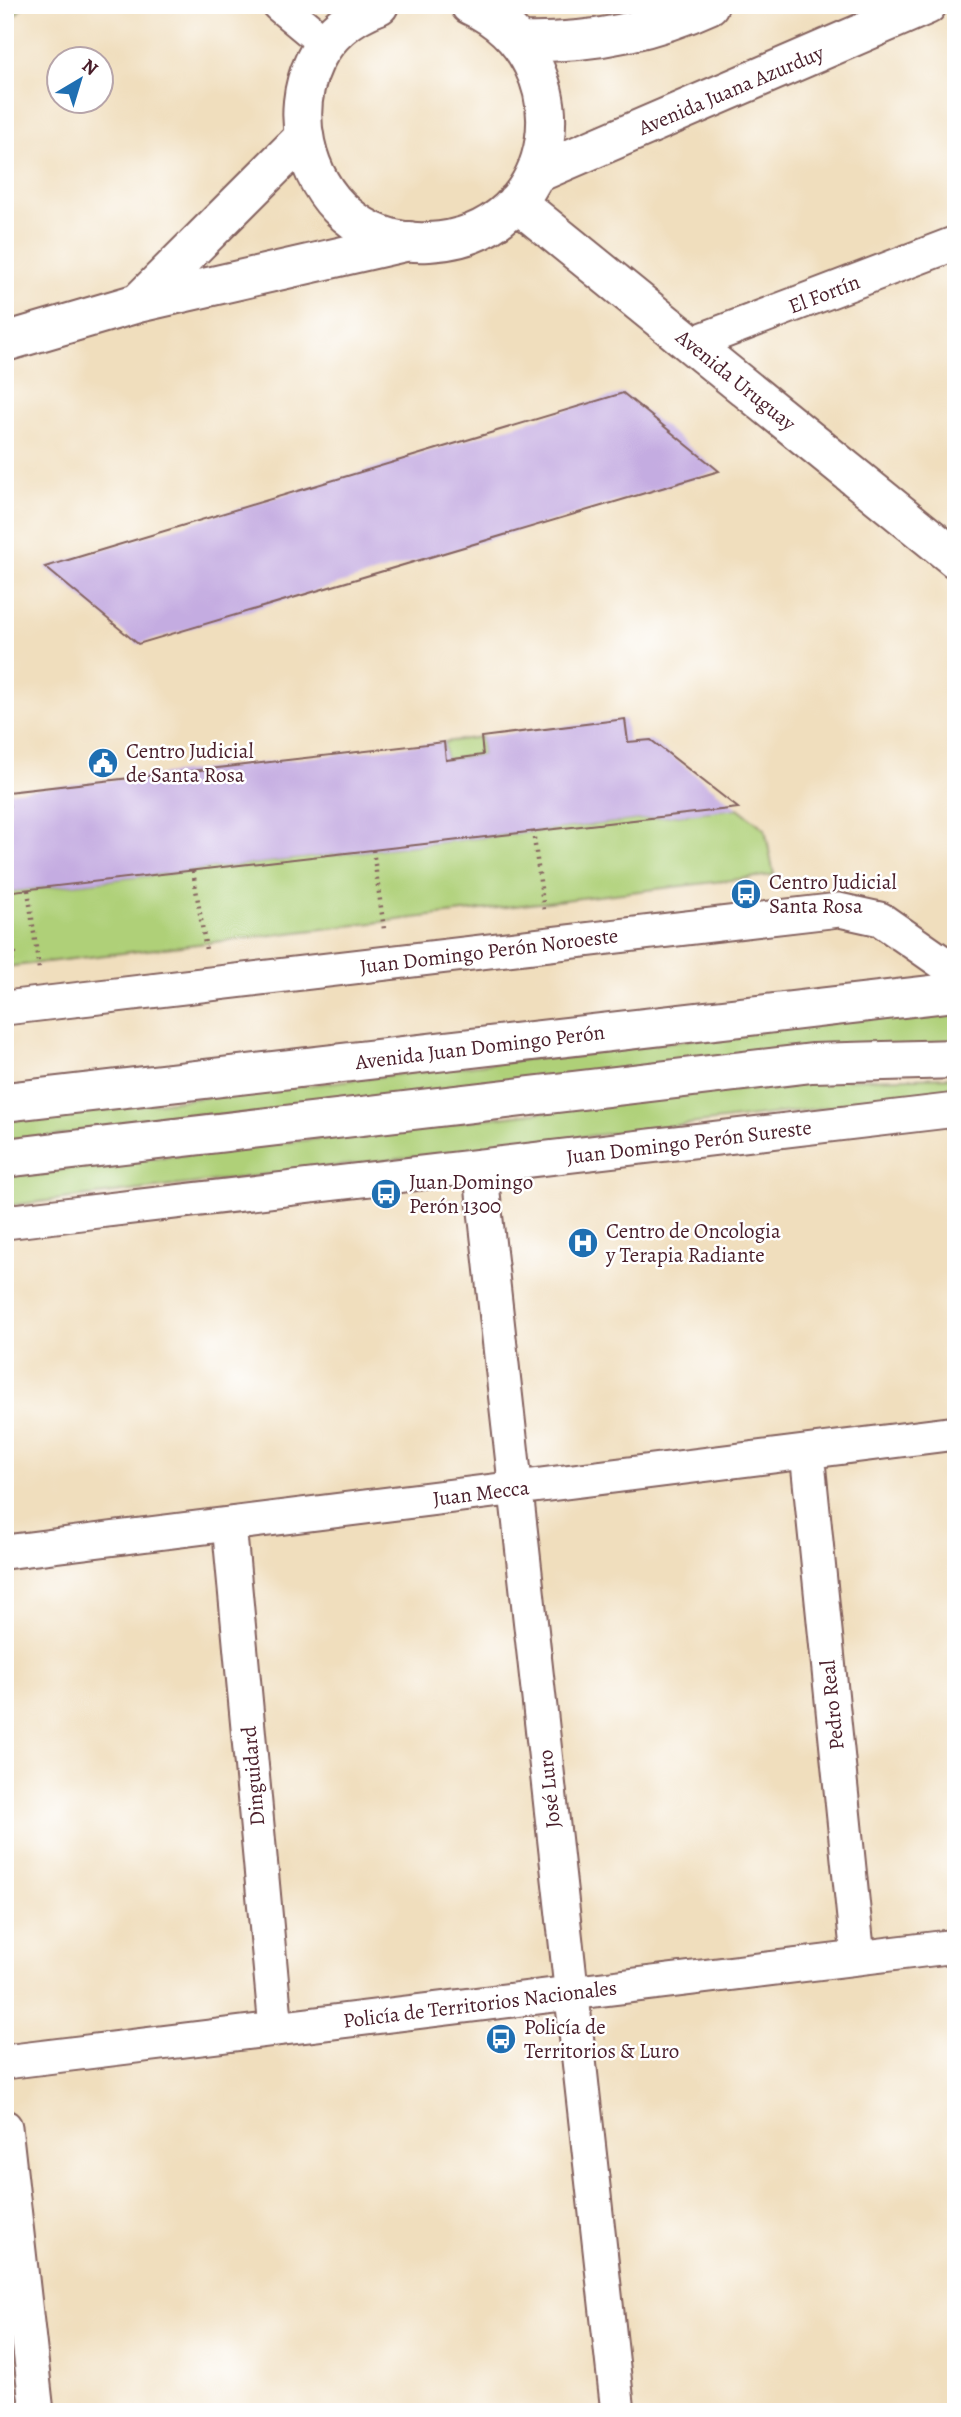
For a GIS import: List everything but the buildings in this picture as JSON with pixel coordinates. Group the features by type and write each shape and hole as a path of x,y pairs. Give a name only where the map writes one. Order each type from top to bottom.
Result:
{"main road":[{"name":"Avenida Juana Azurduy","path":"379,5 356,17 326,44 305,89 301,118 303,138 315,175 338,207 371,230 409,242"},
{"path":"470,5 490,15 520,42 531,58 545,96 546,136 525,188"},
{"path":"520,42 562,43 602,39 680,18 709,5"},
{"name":"Avenida Juana Azurduy","path":"5,342 138,303 409,242 429,242 467,234 502,215 525,188 927,5"},
{"name":"Avenida Juana Azurduy","path":"138,303 303,138"},
{"name":"Avenida Uruguay","path":"525,188 691,344 956,559"},
{"name":"Avenida Juan Domingo Perón","path":"5,1102 956,992"},
{"path":"5,1158 796,1065 956,1059"}],"street":[{"path":"279,5 326,44"},
{"name":"El Fortín","path":"691,344 956,243"},
{"name":"Juan Domingo Perón Noroeste","path":"5,1009 839,910 880,919 956,972"},
{"name":"Juan Domingo Perón Sureste","path":"5,1222 956,1110"},
{"name":"José Luro","path":"480,1166 618,2412"},
{"name":"Juan Mecca","path":"5,1552 956,1433"},
{"name":"Pedro Real","path":"807,1452 858,1958"},
{"name":"Dinguidard","path":"229,1524 276,2029"},
{"name":"Policía de Territorios Nacionales","path":"5,2062 956,1946"},
{"path":"5,2126 37,2412"}],"path":[{"path":"533,831 545,912"},
{"path":"373,850 384,931"},
{"path":"194,871 206,953"},
{"path":"27,890 39,972"},
{"path":"5,934 15,953 12,966 5,974"}],"green space":[{"path":"5,5 24,5 5,28"},
{"path":"481,737 483,755 446,760 444,742"},
{"path":"738,808 765,829 774,875 5,967 5,892"},
{"path":"956,1008 956,1042 5,1141 5,1121"},
{"path":"956,1077 956,1092 5,1206 5,1176 811,1080"}],"place":[{"name":"Centro Judicial de Santa Rosa","path":"103,763"},
{"name":"Centro Judicial Santa Rosa","path":"746,894"},
{"name":"Juan Domingo Perón 1300","path":"386,1194"},
{"name":"Centro de Oncologia y Terapia Radiante","path":"583,1243"},
{"name":"Policía de Territorios & Luro","path":"501,2039"}]}
